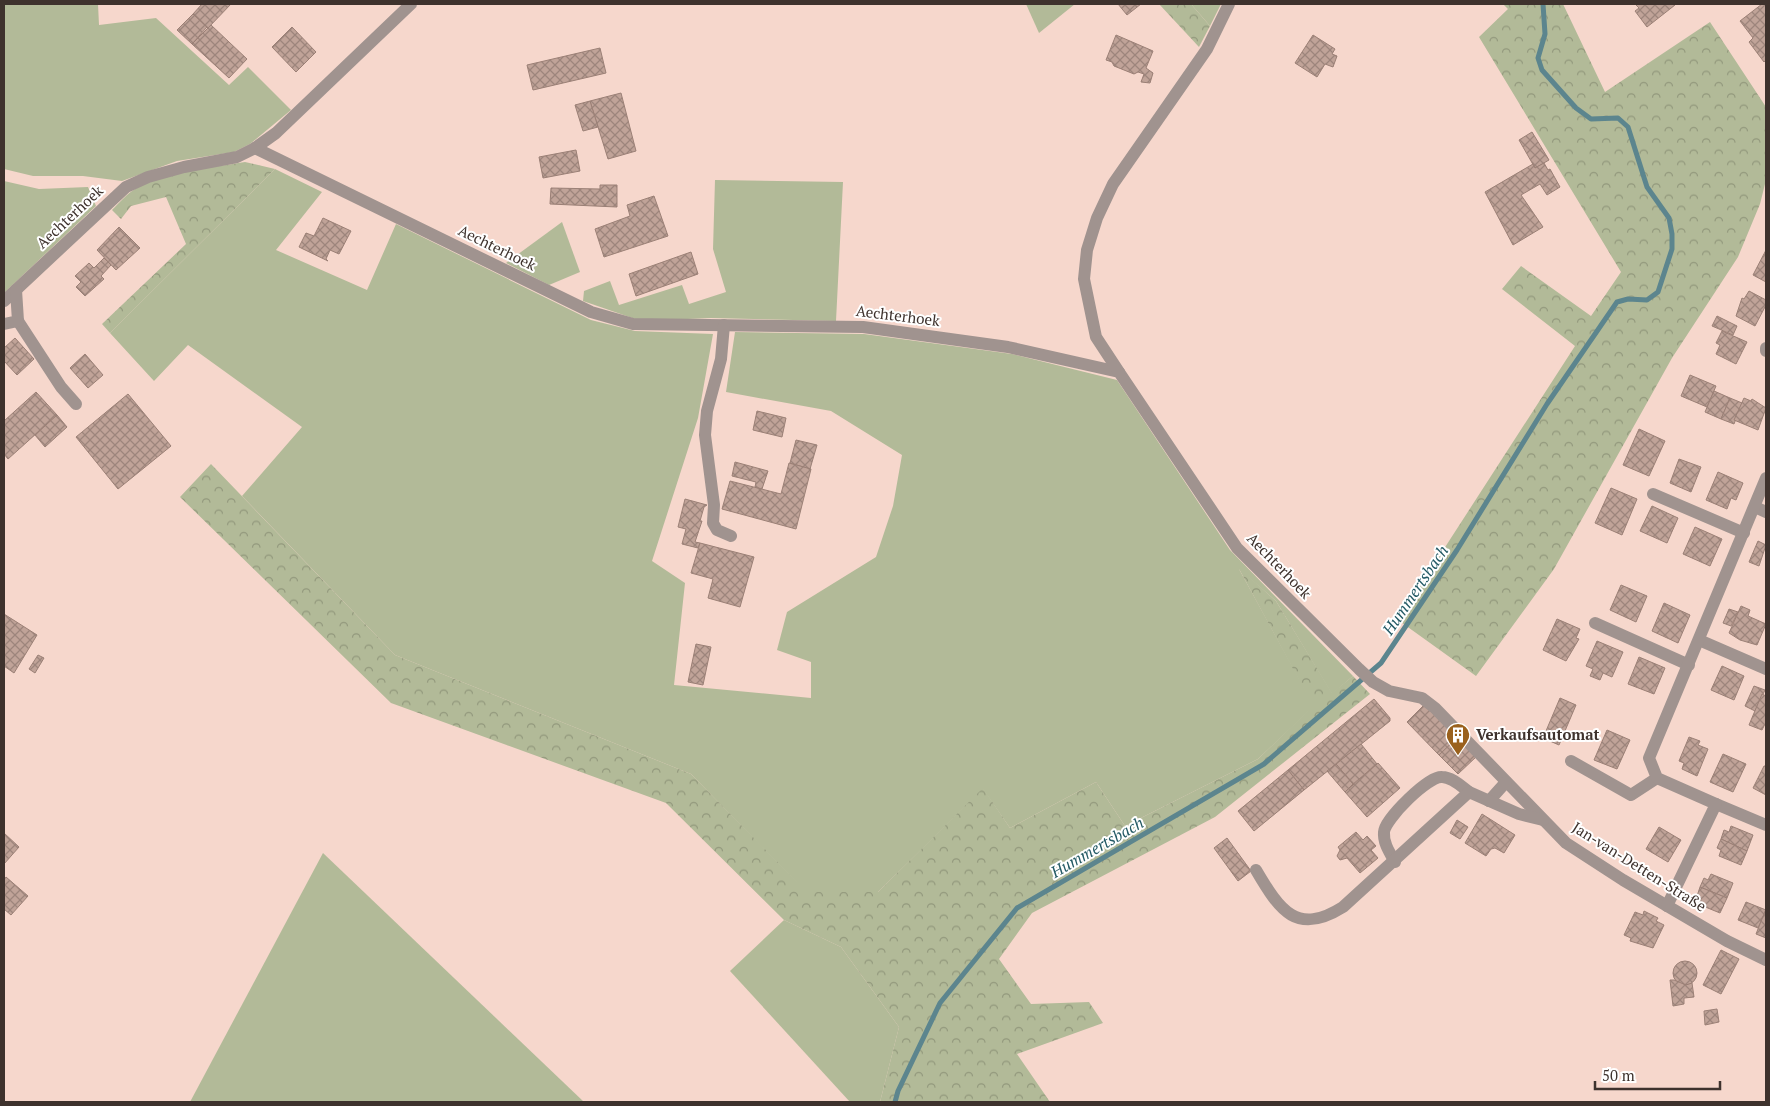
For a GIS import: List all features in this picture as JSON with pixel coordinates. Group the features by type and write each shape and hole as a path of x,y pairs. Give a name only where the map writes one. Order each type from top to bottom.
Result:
{"street":[{"name":"Aechterhoek","path":"4,301 126,187 148,177 184,167 237,157 255,148 276,132 412,4"},
{"path":"1119,372 1096,337 1084,279 1087,250 1097,218 1113,184 1207,48 1229,4"},
{"name":"Aechterhoek","path":"255,148 591,312 633,324 863,327 1008,347 1119,372 1237,548 1373,682 1389,691 1422,698"},
{"path":"16,290 18,321 61,387 76,404"},
{"path":"4,324 18,321"},
{"path":"724,325 721,359 707,411 706,435 714,505 713,523 717,530 731,536"},
{"path":"1766,478 1760,509 1744,533 1649,758 1657,778 1766,825"},
{"path":"1653,494 1744,533"},
{"path":"1595,623 1688,665"},
{"path":"1699,640 1766,669"},
{"name":"Jan-van-Detten-Straße","path":"1422,698 1435,708 1566,843 1727,942 1766,960"},
{"path":"1570,761 1630,795 1657,778"},
{"path":"1395,862 1386,844 1384,831 1390,818 1431,779 1441,777 1451,779 1469,792 1489,801 1519,814 1543,820"},
{"path":"1489,801 1506,782"},
{"path":"1256,870 1275,898 1294,917 1312,921 1329,916 1343,907 1395,862 1469,792"},
{"path":"1667,906 1716,804"}],"green space":[{"path":"4,4 98,4 99,25 156,18 229,85 248,67 291,110 250,144 234,152 177,161 122,181 83,176 33,176 4,169"},
{"path":"1026,4 1075,4 1039,33"},
{"path":"1159,4 1191,4 1210,26 1199,47"},
{"path":"1191,4 1221,4 1210,26"},
{"path":"1503,4 1563,4 1605,92 1710,22 1766,107 1766,180 1760,204 1738,257 1672,358 1554,569 1476,676 1398,620 1575,346 1502,289 1521,266 1591,316 1621,272 1479,37 1508,9"},
{"path":"245,162 275,169 110,333 102,324 186,244 166,197 131,206 121,219 112,210 132,191 157,179 186,171"},
{"path":"275,169 322,192 276,250 367,290 396,224 591,320 635,331 713,334 698,418 652,561 685,583 674,685 811,698 811,662 777,650 787,612 876,557 893,506 902,455 831,411 726,392 735,332 864,334 1012,354 1117,380 1230,550 1353,676 1332,694 1276,601 1239,569 1314,706 1258,759 1125,826 1096,782 1010,828 983,789 878,892 806,892 691,774 395,655 242,496 302,427 188,345 154,381 110,333"},
{"path":"715,180 843,182 836,321 711,318 641,321 583,301 584,291 610,281 619,305 682,285 689,304 726,292 713,249"},
{"path":"4,181 39,189 88,187 96,206 4,293"},
{"path":"562,222 580,272 549,285 506,263"},
{"path":"211,464 395,655 691,774 807,892 878,892 983,788 1010,828 1096,782 1125,826 1258,759 1313,706 1238,567 1276,601 1332,693 1353,676 1370,694 1215,817 1032,913 999,959 1031,1004 1089,1002 1103,1023 1017,1054 1050,1102 880,1102 899,1027 841,947 784,920 666,803 391,703 180,497"},
{"path":"323,853 584,1102 190,1102"},
{"path":"784,920 841,947 899,1027 880,1102 850,1102 730,971"}],"building":[{"path":"202,4 231,4 208,28 193,14"},
{"path":"1118,4 1141,4 1127,15"},
{"path":"1635,4 1675,5 1647,27 1635,11 1639,8"},
{"path":"1762,4 1766,4 1766,60 1764,62 1749,42 1753,38 1740,21"},
{"path":"193,14 207,27 192,44 177,30"},
{"path":"211,25 247,59 229,78 192,44"},
{"path":"292,27 316,52 296,72 272,47"},
{"path":"1116,35 1153,51 1146,68 1153,73 1150,83 1141,82 1144,74 1138,72 1134,74 1114,66 1112,62 1106,60"},
{"path":"1313,35 1335,49 1332,54 1337,56 1333,67 1325,64 1317,77 1295,63"},
{"path":"600,48 606,73 533,90 527,65"},
{"path":"621,93 636,151 608,159 590,101"},
{"path":"590,101 598,127 583,131 575,105"},
{"path":"1532,132 1549,160 1535,168 1519,140"},
{"path":"576,150 580,171 543,178 539,157"},
{"path":"1544,163 1548,170 1550,169 1560,187 1547,195 1540,184 1521,195 1543,227 1513,245 1485,192 1533,164 1535,168"},
{"path":"600,185 617,185 617,207 550,204 551,188 600,189"},
{"path":"654,196 668,236 604,257 595,229 630,216 627,205"},
{"path":"323,218 351,231 339,254 330,250 326,259 328,261 299,247 306,233 314,236"},
{"path":"119,227 140,248 116,270 97,250"},
{"path":"1766,250 1766,282 1753,275"},
{"path":"691,252 698,274 636,296 629,274"},
{"path":"104,258 111,265 101,276 104,279 85,296 76,287 81,282 75,276 89,263 94,268"},
{"path":"1749,291 1766,300 1766,305 1755,326 1736,316 1742,298 1744,299"},
{"path":"1717,316 1737,326 1733,335 1712,326"},
{"path":"1722,331 1747,342 1736,364 1716,354 1720,345 1716,343"},
{"path":"15,338 34,359 17,375 4,361 4,348"},
{"path":"85,354 103,375 88,388 70,368"},
{"path":"1690,375 1716,386 1707,407 1681,396"},
{"path":"1714,391 1730,398 1721,419 1705,412"},
{"path":"36,392 57,415 8,459 4,454 4,421"},
{"path":"128,394 171,446 118,489 76,437"},
{"path":"1730,398 1742,403 1734,424 1721,419"},
{"path":"1744,398 1751,401 1752,399 1766,408 1758,430 1734,420"},
{"path":"757,411 786,418 782,437 753,430"},
{"path":"57,415 67,427 45,447 35,435"},
{"path":"1639,429 1665,441 1649,476 1623,465"},
{"path":"796,440 817,445 810,469 790,463"},
{"path":"1679,459 1701,467 1691,492 1670,483"},
{"path":"735,462 768,471 762,489 755,487 756,482 732,476"},
{"path":"789,463 811,469 796,529 722,509 730,481 781,494"},
{"path":"1718,472 1743,483 1736,500 1731,498 1727,509 1706,500"},
{"path":"1611,488 1637,499 1622,535 1595,523"},
{"path":"685,499 707,505 704,507 700,521 702,521 695,542 700,543 698,548 682,544 686,529 678,527"},
{"path":"1652,506 1678,518 1667,543 1640,531"},
{"path":"1695,527 1722,539 1710,566 1683,554"},
{"path":"1758,541 1766,545 1759,566 1749,562"},
{"path":"700,543 754,557 740,607 708,598 713,579 691,573"},
{"path":"1621,585 1647,596 1636,622 1610,610"},
{"path":"1664,603 1690,615 1678,643 1652,631"},
{"path":"1741,606 1750,610 1748,616 1766,624 1757,645 1740,640 1729,633"},
{"path":"1729,609 1738,612 1731,626 1723,623"},
{"path":"4,614 37,635 14,673 4,666"},
{"path":"1557,619 1580,629 1576,638 1579,639 1566,661 1543,650"},
{"path":"1597,641 1623,652 1612,677 1603,673 1600,680 1590,676 1593,669 1586,666"},
{"path":"696,644 711,647 703,685 688,682"},
{"path":"38,655 44,658 35,673 29,669"},
{"path":"1639,657 1665,668 1654,694 1628,684"},
{"path":"1722,666 1744,676 1734,700 1711,690"},
{"path":"1754,686 1765,690 1755,711 1745,706"},
{"path":"1762,694 1766,696 1766,724 1762,730 1749,725"},
{"path":"1560,698 1576,705 1559,745 1543,738"},
{"path":"1374,699 1390,718 1390,721 1304,790 1288,770"},
{"path":"1425,704 1457,738 1439,755 1407,722"},
{"path":"1607,730 1630,740 1617,769 1594,760"},
{"path":"1689,737 1700,741 1698,745 1708,749 1697,776 1682,769 1684,763 1679,761"},
{"name":"Verkaufsautomat","path":"1457,738 1476,757 1458,774 1439,755"},
{"path":"1361,744 1377,764 1353,784 1336,764"},
{"path":"1723,754 1746,764 1733,792 1710,782"},
{"path":"1378,763 1400,788 1367,817 1345,792"},
{"path":"1336,764 1353,784 1345,792 1327,771"},
{"path":"1764,766 1766,766 1766,795 1753,788"},
{"path":"1288,770 1304,790 1254,831 1238,811"},
{"path":"1482,814 1515,835 1504,853 1495,848 1491,849 1486,856 1465,843"},
{"path":"1457,820 1468,827 1460,839 1450,833"},
{"path":"1731,826 1753,835 1747,851 1721,839 1724,830 1729,832"},
{"path":"1659,827 1681,840 1668,862 1646,849"},
{"path":"1356,832 1363,840 1367,836 1376,846 1371,850 1378,858 1360,873 1347,858 1340,860 1337,856 1340,850 1338,847"},
{"path":"4,833 19,847 4,864"},
{"path":"1227,838 1251,871 1238,881 1214,848"},
{"path":"1721,839 1747,851 1741,865 1719,856 1721,850 1717,848"},
{"path":"1711,874 1733,883 1727,898 1700,887 1704,878 1708,880"},
{"path":"6,877 28,896 11,915 4,909 4,880"},
{"path":"1700,887 1727,898 1720,913 1698,904 1701,898 1697,896"},
{"path":"1746,902 1766,910 1758,928 1738,920"},
{"path":"1766,909 1766,938 1756,934"},
{"path":"1644,911 1658,918 1656,921 1664,925 1653,948 1630,941 1631,938 1624,935 1635,912 1643,915"},
{"path":"1721,950 1739,959 1721,994 1703,985"},
{"path":"1685,961 1694,964 1697,973 1694,982 1685,985 1676,982 1673,973 1676,964"},
{"path":"1670,980 1686,985 1692,983 1694,997 1684,998 1684,1004 1673,1006"},
{"path":"1717,1009 1719,1022 1705,1025 1704,1011"}],"waterway":[{"name":"Hummertsbach","path":"895,1102 898,1091 940,1003 1017,908 1264,764 1381,663 1457,550 1547,404 1617,302 1628,299 1647,300 1658,292 1672,249 1669,218 1647,187 1628,127 1618,118 1591,119 1576,108 1542,70 1538,58 1545,34 1543,4"}],"place":[{"name":"Verkaufsautomat","path":"1458,756"}]}
